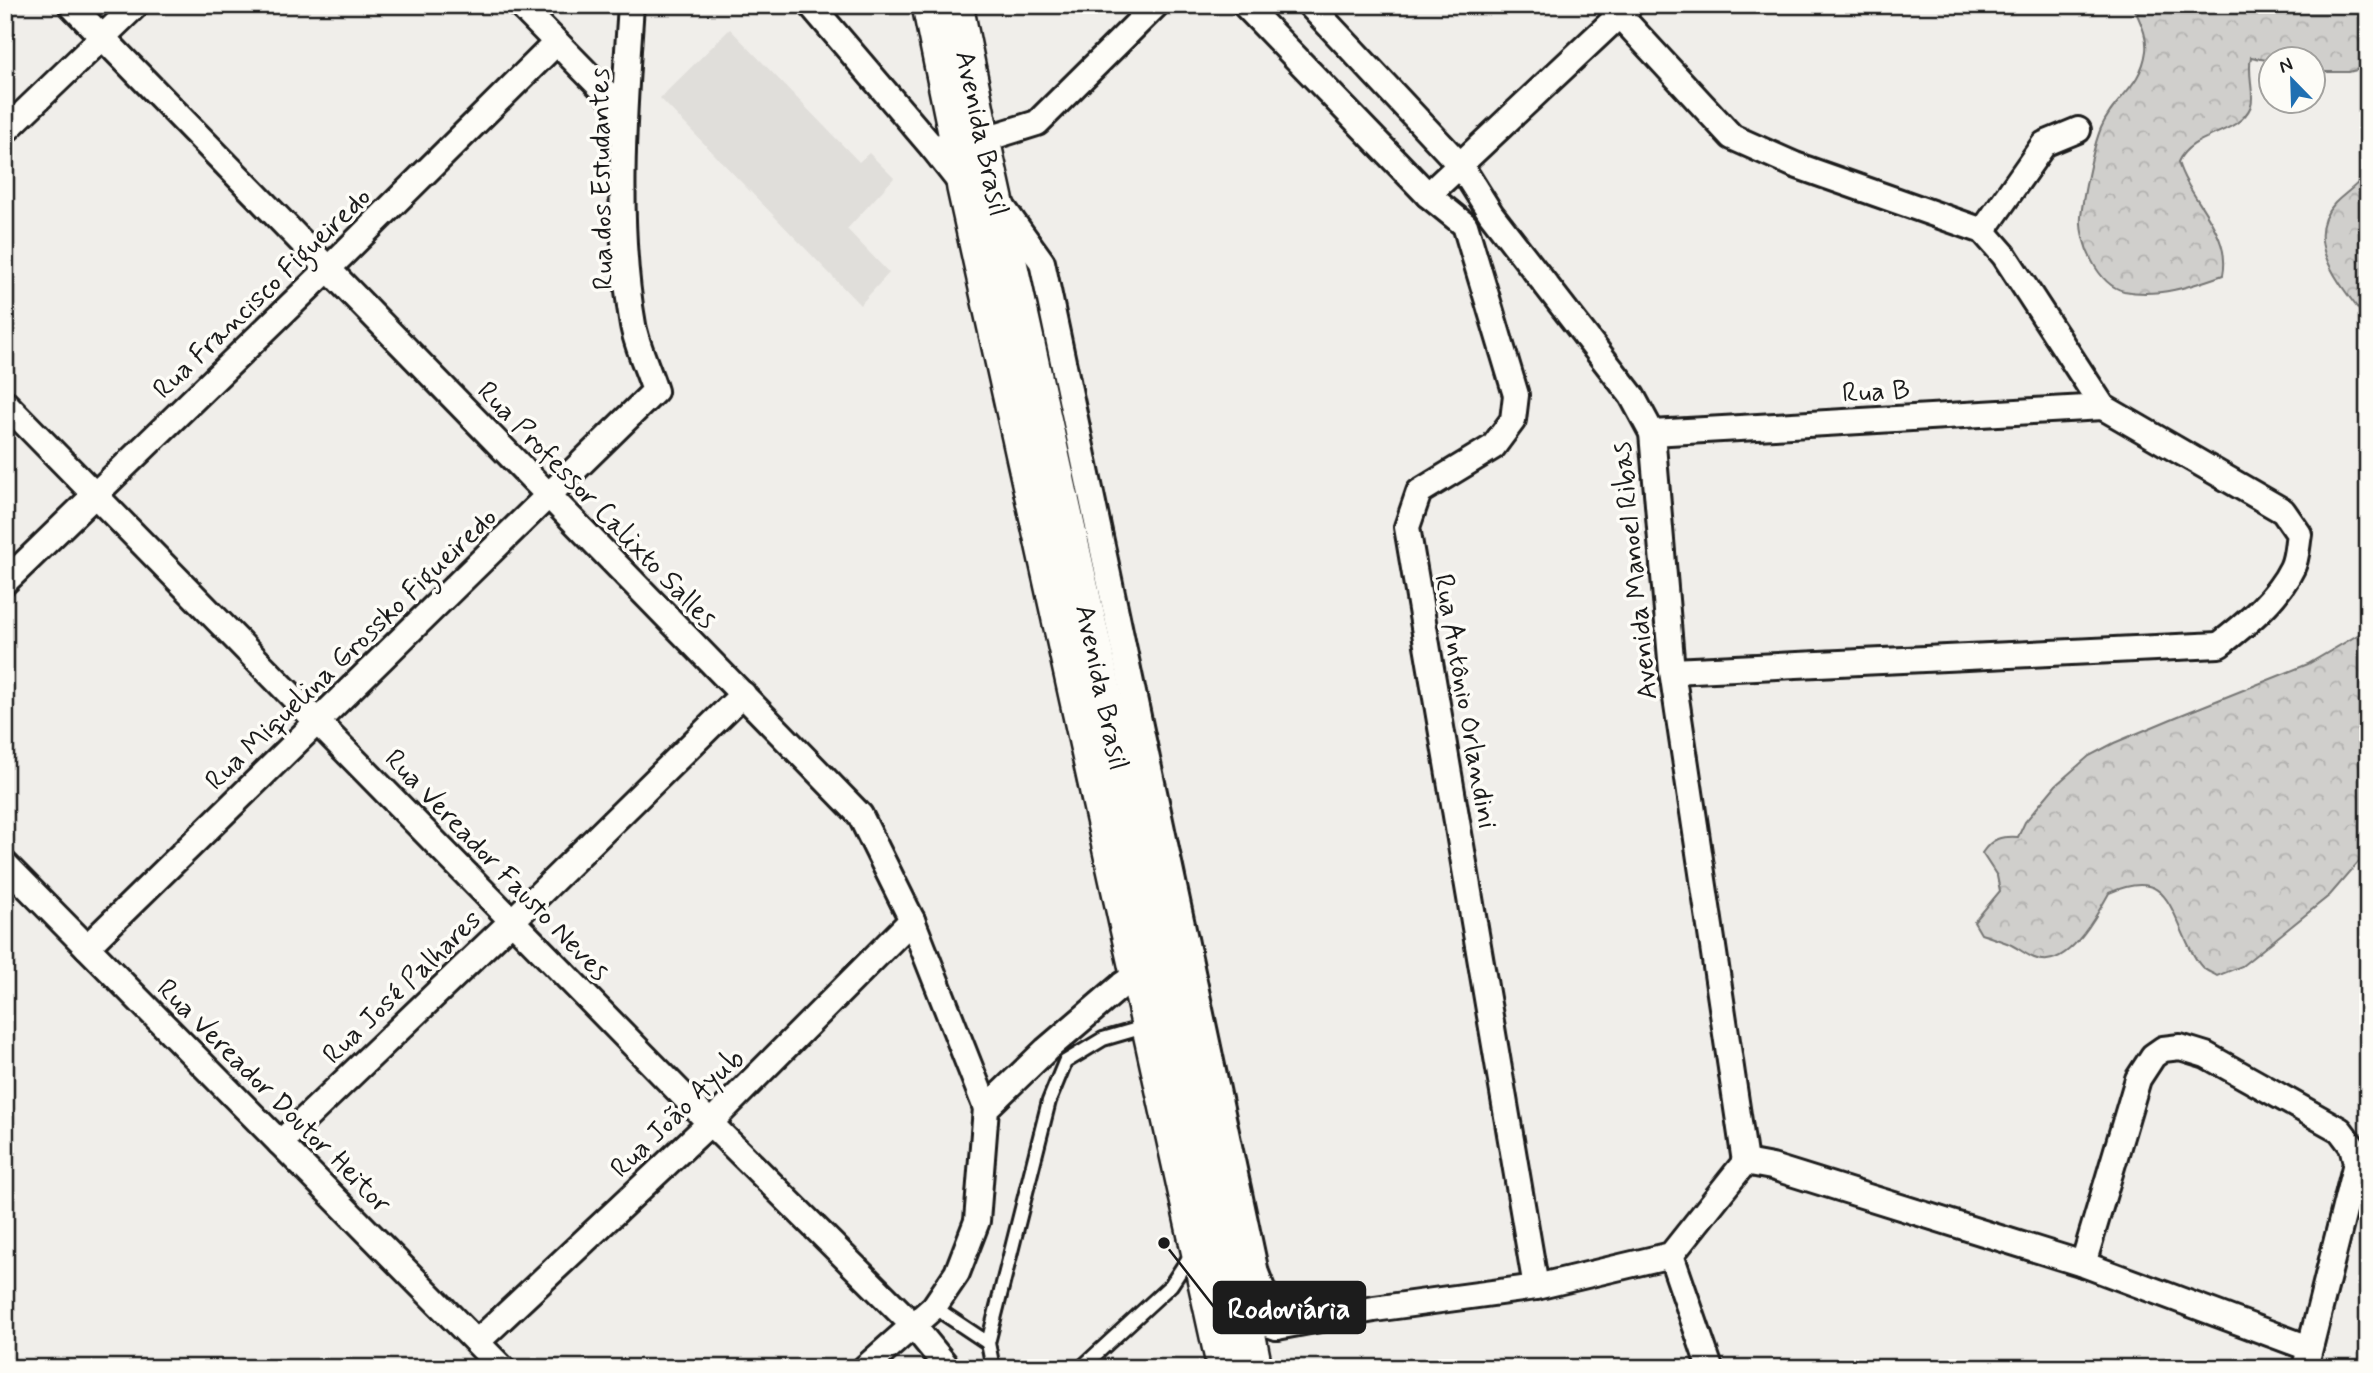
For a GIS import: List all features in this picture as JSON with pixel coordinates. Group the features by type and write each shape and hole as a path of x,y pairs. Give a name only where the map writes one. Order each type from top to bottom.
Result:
{"main road":[{"name":"Avenida Brasil","path":"930,5 965,188 1138,913 1165,964 1229,1281"},
{"name":"Avenida Brasil","path":"955,5 958,143 998,201 1138,913"},
{"name":"Avenida Brasil","path":"1165,964 1151,1030 1229,1281 1246,1321 1254,1368"},
{"name":"Avenida Brasil","path":"1225,1368 1246,1321"}],"street":[{"name":"Rua Professor Calixto Salles","path":"71,5 860,815 912,920 986,1108"},
{"path":"5,131 136,5"},
{"path":"520,5 624,111"},
{"name":"Rua dos Estudantes","path":"631,5 624,111 625,245 634,327 655,391"},
{"path":"811,5 958,143 1037,123 1156,5"},
{"path":"1245,5 1429,195 1465,225 1491,214"},
{"name":"Avenida Manoel Ribas","path":"1310,5 1461,166 1491,214 1632,396 1652,433 1672,671 1745,1162"},
{"path":"1429,195 1620,9 1732,137 1795,165 1983,231 2004,255 2103,407 2283,511 2299,534 2293,566 2280,587 2250,620 2219,645 1672,671"},
{"name":"Rua Francisco Figueiredo","path":"5,582 328,269 556,43"},
{"path":"1983,231 2044,144 2078,130"},
{"path":"865,1368 934,1307 957,1273 976,1221 986,1108 1046,1049 1165,964 1042,262 998,201 965,188"},
{"name":"Rua Antônio Orlandini","path":"1465,225 1516,395 1513,420 1493,447 1419,492 1407,527 1536,1287"},
{"name":"Rua Miquelina Grossko Figueiredo","path":"87,947 655,391"},
{"name":"Rua Vereador Fausto Neves","path":"5,403 710,1123 912,1324 948,1368"},
{"name":"Rua B","path":"1652,433 2103,407"},
{"name":"Rua José Palhares","path":"280,1143 512,921 743,694"},
{"name":"Rua Vereador Doutor Heitor","path":"5,864 502,1368"},
{"name":"Rua João Ayub","path":"477,1342 710,1123 912,920"},
{"path":"1229,1281 1246,1321 1536,1287 1671,1255 1745,1162 1772,1167 2083,1264 2307,1358 2356,1163 2352,1146 2340,1130 2206,1055 2180,1047 2163,1049 2153,1056 2138,1079 2083,1264"},
{"path":"1671,1255 1710,1368"}],"lane":[{"path":"993,1368 988,1343 1049,1101 1065,1062 1103,1039 1134,1030 1151,1030"},
{"path":"1081,1368 1171,1285 1194,1249 1229,1281"},
{"path":"934,1307 988,1343"}],"shaded area":[{"path":"730,29 859,162 869,153 894,178 847,229 889,273 860,305 660,98"}],"green space":[{"path":"2133,5 2241,5 2248,8 2254,5 2368,5 2368,67 2349,72 2328,72 2328,46 2258,46 2258,58 2251,57 2252,101 2245,116 2193,145 2178,162 2183,176 2216,230 2224,259 2223,275 2187,287 2149,293 2124,291 2106,280 2092,261 2081,227 2086,185 2101,128 2106,117 2139,74 2143,64 2146,39"},
{"path":"2368,168 2368,318 2362,314 2335,275 2323,246 2322,231 2325,217 2335,203 2356,184"},
{"path":"2368,625 2368,851 2330,895 2242,966 2217,976 2204,968 2193,953 2169,903 2153,888 2142,885 2109,893 2076,943 2057,957 2037,959 2007,943 1981,934 1974,922 2000,891 1997,876 1982,853 1997,839 2018,837 2025,822 2056,785 2089,756 2114,743 2308,664 2361,633"}],"place":[{"name":"Rodoviária","path":"1164,1243"}]}
